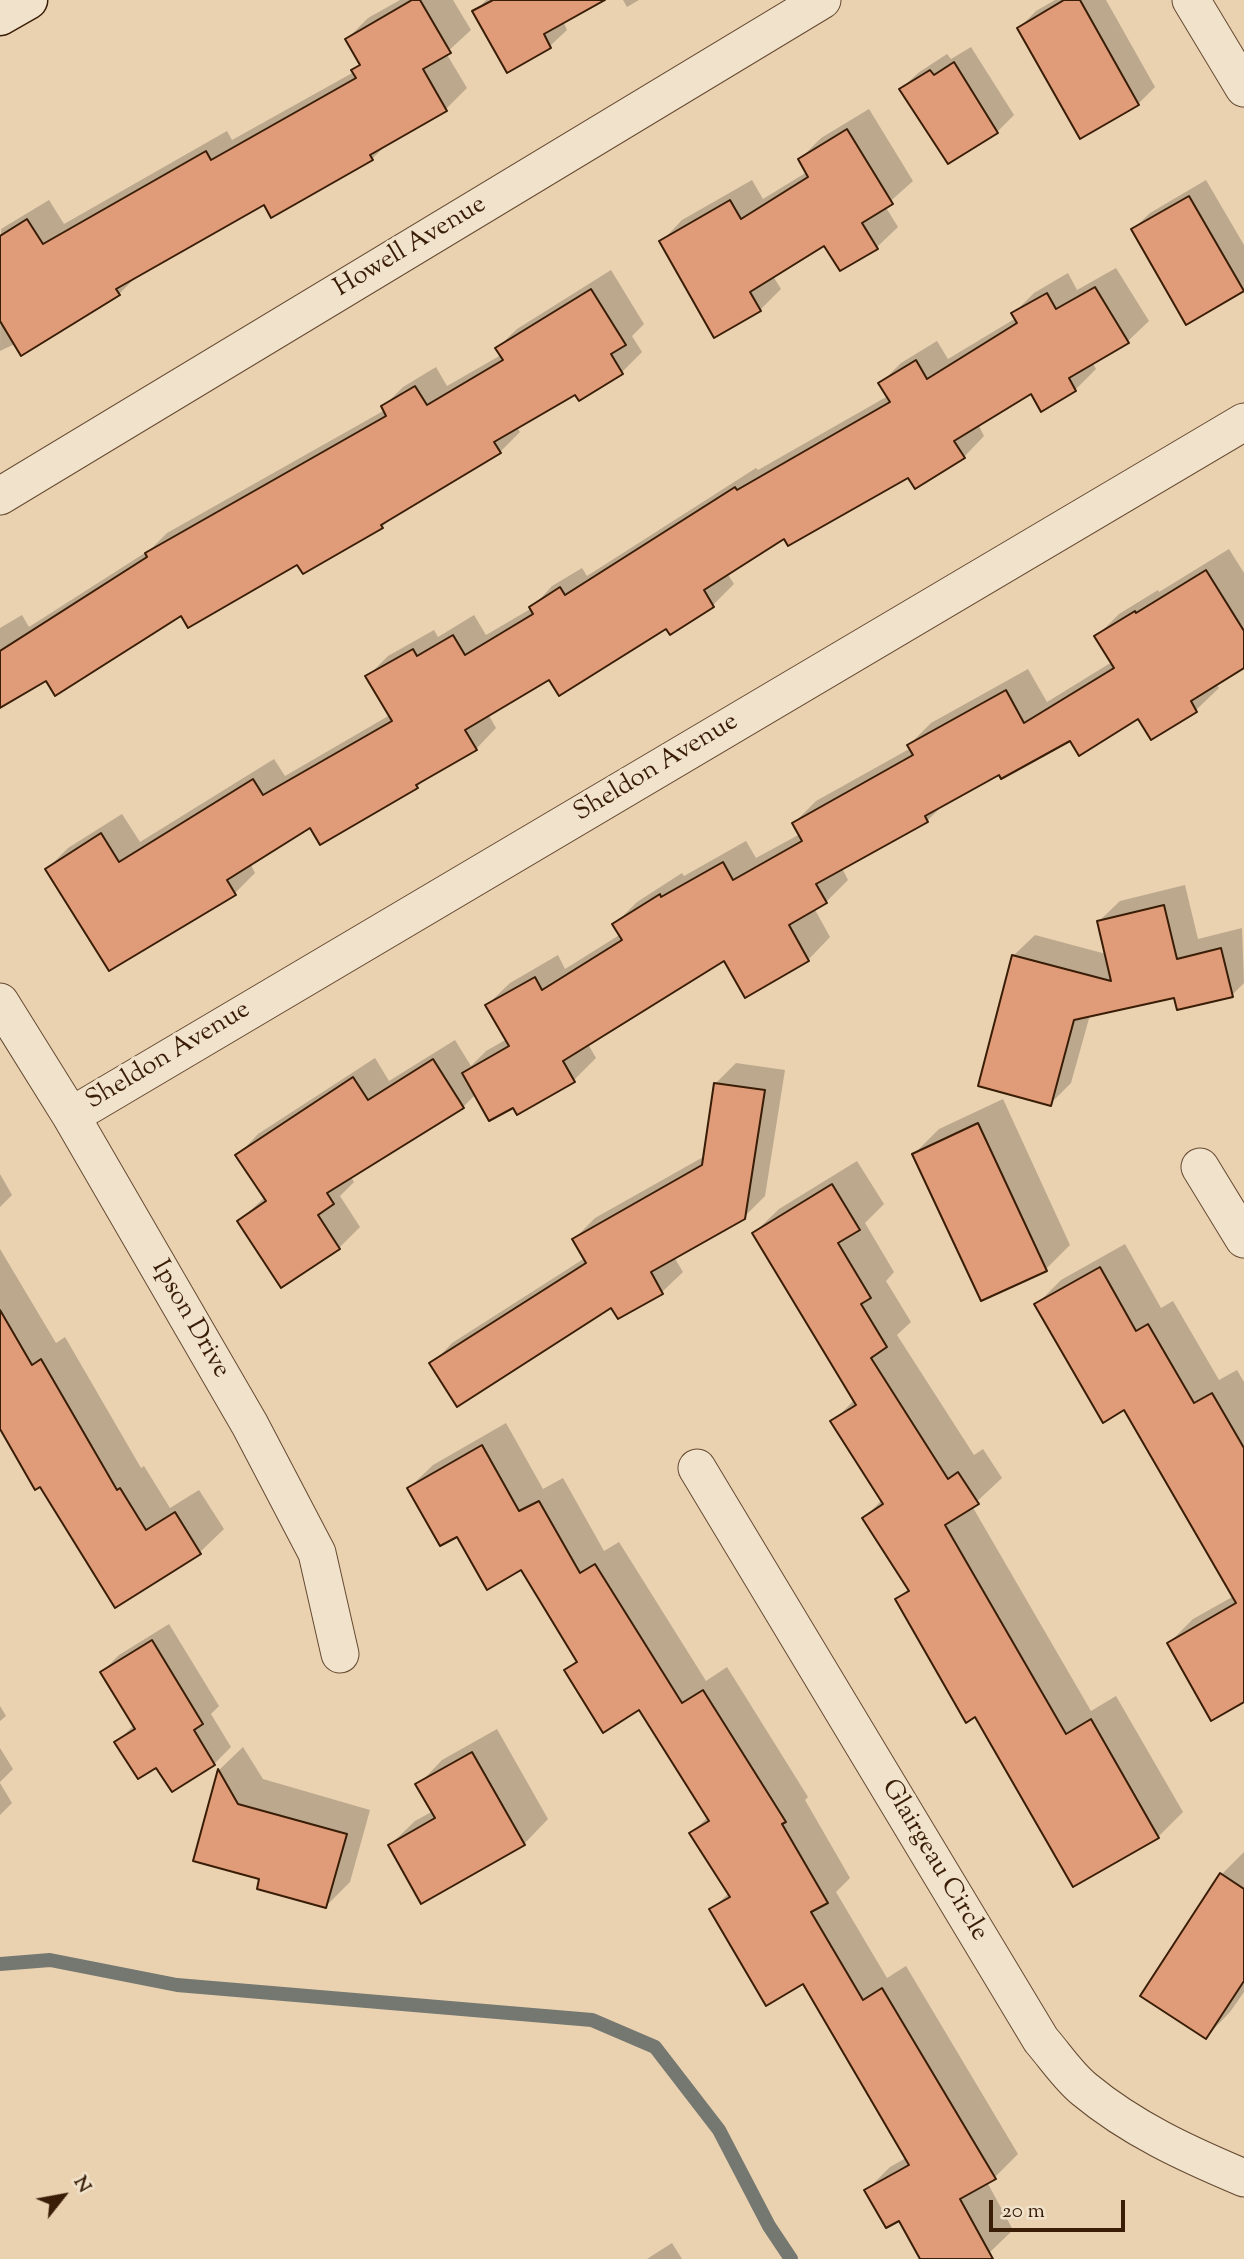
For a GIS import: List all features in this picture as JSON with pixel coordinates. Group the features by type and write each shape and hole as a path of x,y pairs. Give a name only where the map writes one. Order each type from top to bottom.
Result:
{"street":[{"path":"0,16 27,0"},
{"name":"Howell Avenue","path":"0,496 822,0"},
{"path":"1191,0 1244,88"},
{"name":"Sheldon Avenue","path":"71,1116 1244,422"},
{"name":"Ipson Drive","path":"0,1002 71,1116 250,1425 317,1553 341,1654"},
{"path":"1200,1167 1244,1239"},
{"name":"Glairgeau Circle","path":"697,1468 1041,2040 1082,2088 1128,2122 1175,2148 1244,2178"}],"building":[{"path":"412,0 420,0 451,53 423,69 447,111 370,155 373,160 271,218 264,205 116,289 120,295 21,356 0,321 0,236 27,219 43,244 206,151 211,160 356,78 351,70 360,65 345,39"},
{"path":"493,0 605,0 544,34 551,48 507,73 472,11"},
{"path":"1064,0 1080,0 1139,105 1080,139 1017,28"},
{"path":"954,62 998,133 948,164 899,89 930,70 934,75"},
{"path":"847,129 893,204 862,223 878,249 840,271 824,246 750,292 761,311 714,338 659,241 730,200 741,219 808,177 798,159"},
{"path":"1189,196 1244,291 1186,325 1131,229"},
{"path":"1095,287 1129,343 1069,378 1076,391 1041,412 1031,394 954,441 965,458 915,489 908,478 788,546 784,539 704,590 714,607 670,635 666,629 559,696 549,680 465,730 477,750 320,845 310,828 227,880 236,895 109,971 45,869 101,833 119,862 253,779 263,795 392,721 365,676 413,649 417,656 453,635 465,655 533,614 529,607 560,587 565,595 735,487 737,490 890,402 878,383 916,360 927,379 1017,323 1011,313 1047,293 1056,309"},
{"path":"591,289 626,345 611,354 623,374 579,401 575,395 494,442 501,453 381,525 383,528 303,574 297,565 188,628 181,616 55,696 46,681 0,708 0,651 147,557 145,553 386,416 381,406 415,386 427,405 503,360 495,348"},
{"path":"1206,570 1244,631 1244,668 1191,701 1197,712 1151,740 1138,719 1079,756 1070,741 1001,779 999,775 925,816 928,822 816,884 827,903 789,925 809,961 745,998 724,961 563,1061 575,1082 517,1115 513,1108 489,1121 462,1073 509,1046 485,1005 535,977 542,990 622,940 612,924 660,894 661,897 723,862 733,880 802,841 792,823 913,755 907,745 1006,690 1024,723 1114,668 1094,636"},
{"path":"1164,905 1177,959 1221,948 1233,997 1177,1010 1174,998 1074,1020 1051,1106 978,1086 1012,955 1111,981 1097,921"},
{"path":"433,1059 464,1108 327,1193 334,1204 318,1215 340,1249 281,1288 237,1221 266,1201 235,1155 353,1077 368,1100"},
{"path":"714,1083 765,1090 745,1219 651,1272 663,1294 618,1319 611,1308 457,1407 429,1363 586,1263 572,1239 702,1165"},
{"path":"978,1123 1047,1271 981,1301 912,1154"},
{"path":"832,1184 860,1230 838,1243 871,1298 861,1304 887,1347 871,1358 948,1479 958,1472 979,1504 945,1525 1066,1734 1091,1719 1159,1838 1073,1887 975,1717 966,1723 895,1599 909,1591 862,1518 883,1504 830,1421 856,1405 752,1233"},
{"path":"1100,1267 1136,1331 1148,1324 1194,1403 1212,1393 1244,1448 1244,1702 1211,1721 1167,1643 1236,1603 1124,1410 1103,1423 1034,1304"},
{"path":"0,1310 32,1365 41,1359 117,1490 120,1488 146,1530 175,1512 201,1554 115,1608 40,1487 35,1490 0,1429"},
{"path":"482,1445 519,1511 539,1501 580,1573 595,1564 682,1703 703,1690 786,1822 782,1824 828,1903 811,1912 863,2000 882,1988 996,2179 960,2199 993,2259 920,2259 899,2221 886,2228 864,2190 909,2165 803,1984 766,2006 709,1909 730,1897 689,1833 709,1821 639,1710 603,1733 564,1670 577,1662 521,1570 487,1590 457,1537 440,1546 407,1488"},
{"path":"152,1640 203,1724 194,1730 215,1765 172,1792 156,1768 138,1779 114,1742 135,1729 100,1672"},
{"path":"472,1752 525,1845 421,1904 388,1845 435,1818 415,1784"},
{"path":"218,1769 238,1804 347,1834 326,1908 257,1889 259,1879 193,1861"},
{"path":"1220,1873 1244,1889 1244,1981 1206,2039 1140,1996"}],"waterway":[{"path":"0,1964 50,1960 177,1985 592,2020 655,2047 719,2130 769,2226 791,2259"}]}
